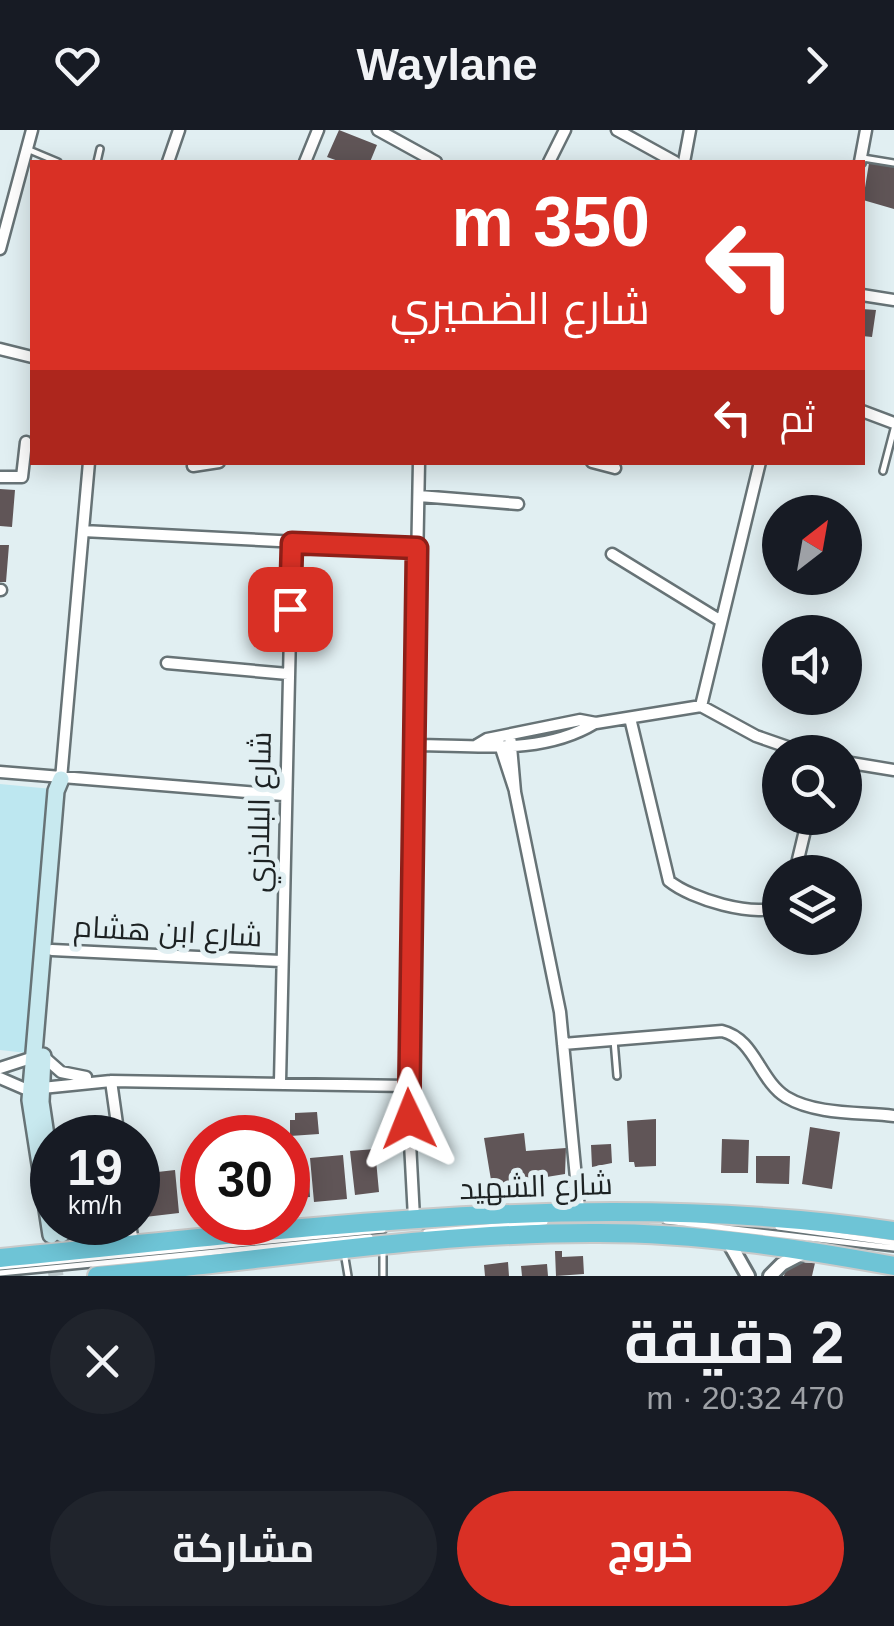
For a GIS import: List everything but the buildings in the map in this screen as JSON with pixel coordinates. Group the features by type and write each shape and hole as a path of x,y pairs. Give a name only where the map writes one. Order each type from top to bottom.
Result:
{"highway":[{"name":"شارع الشهيد","path":"0,1258 414,1218 580,1209 813,1219 894,1231"},
{"name":"شارع الشهيد","path":"98,1276 383,1245 573,1233 727,1239 816,1252 862,1268 894,1266"},
{"path":"159,1276 179,1268"}],"main road":[{"path":"38,1057 52,950 62,778"},
{"path":"40,1115 36,1090 38,1057 56,791 62,778"},
{"path":"36,1090 41,1115"}],"street":[{"path":"0,248 32,130"},
{"path":"169,160 178,130"},
{"path":"307,160 318,130"},
{"path":"378,130 432,160"},
{"path":"550,160 564,130"},
{"path":"617,130 672,160"},
{"path":"684,160 690,130"},
{"path":"860,160 866,130"},
{"path":"865,295 894,300"},
{"path":"0,348 30,356"},
{"path":"865,412 894,426"},
{"path":"0,478 22,476 26,442"},
{"path":"62,778 89,465"},
{"path":"193,466 200,465"},
{"path":"414,1218 407,1086 419,465"},
{"path":"604,465 615,468"},
{"path":"701,706 759,465"},
{"path":"419,496 518,504"},
{"path":"84,530 417,548"},
{"name":"شارع البلاذري","path":"280,1082 292,543"},
{"path":"612,554 721,621"},
{"path":"168,663 288,674"},
{"path":"414,744 505,742 580,720 596,723 701,706 762,738"},
{"path":"630,718 670,881 692,894 762,911"},
{"path":"505,742 563,1044 580,1209"},
{"path":"862,765 894,770"},
{"path":"0,772 284,795"},
{"name":"شارع ابن هشام","path":"52,950 281,961"},
{"path":"563,1044 730,1033 743,1042 768,1080 787,1098 812,1107 894,1116"},
{"path":"0,1068 38,1057 61,1072 111,1081"},
{"path":"0,1078 36,1090 111,1081 407,1086"},
{"path":"111,1081 116,1115"},
{"path":"727,1239 748,1275 756,1269 769,1276 796,1256 816,1252"}],"lane":[{"path":"27,149 53,160"},
{"path":"97,160 100,149"},
{"path":"865,160 894,163"},
{"path":"883,472 894,426"},
{"path":"614,1040 617,1076"},
{"path":"0,1270 574,1220 704,1224 894,1246"},
{"path":"383,1245 383,1276"},
{"path":"344,1249 348,1276"}],"shaded area":[{"path":"0,784 52,789 27,1053 0,1050"}],"tunnel":[{"path":"52,1245 56,1276"}],"route":[{"path":"290,609 292,543 417,548 409,1119"}]}
